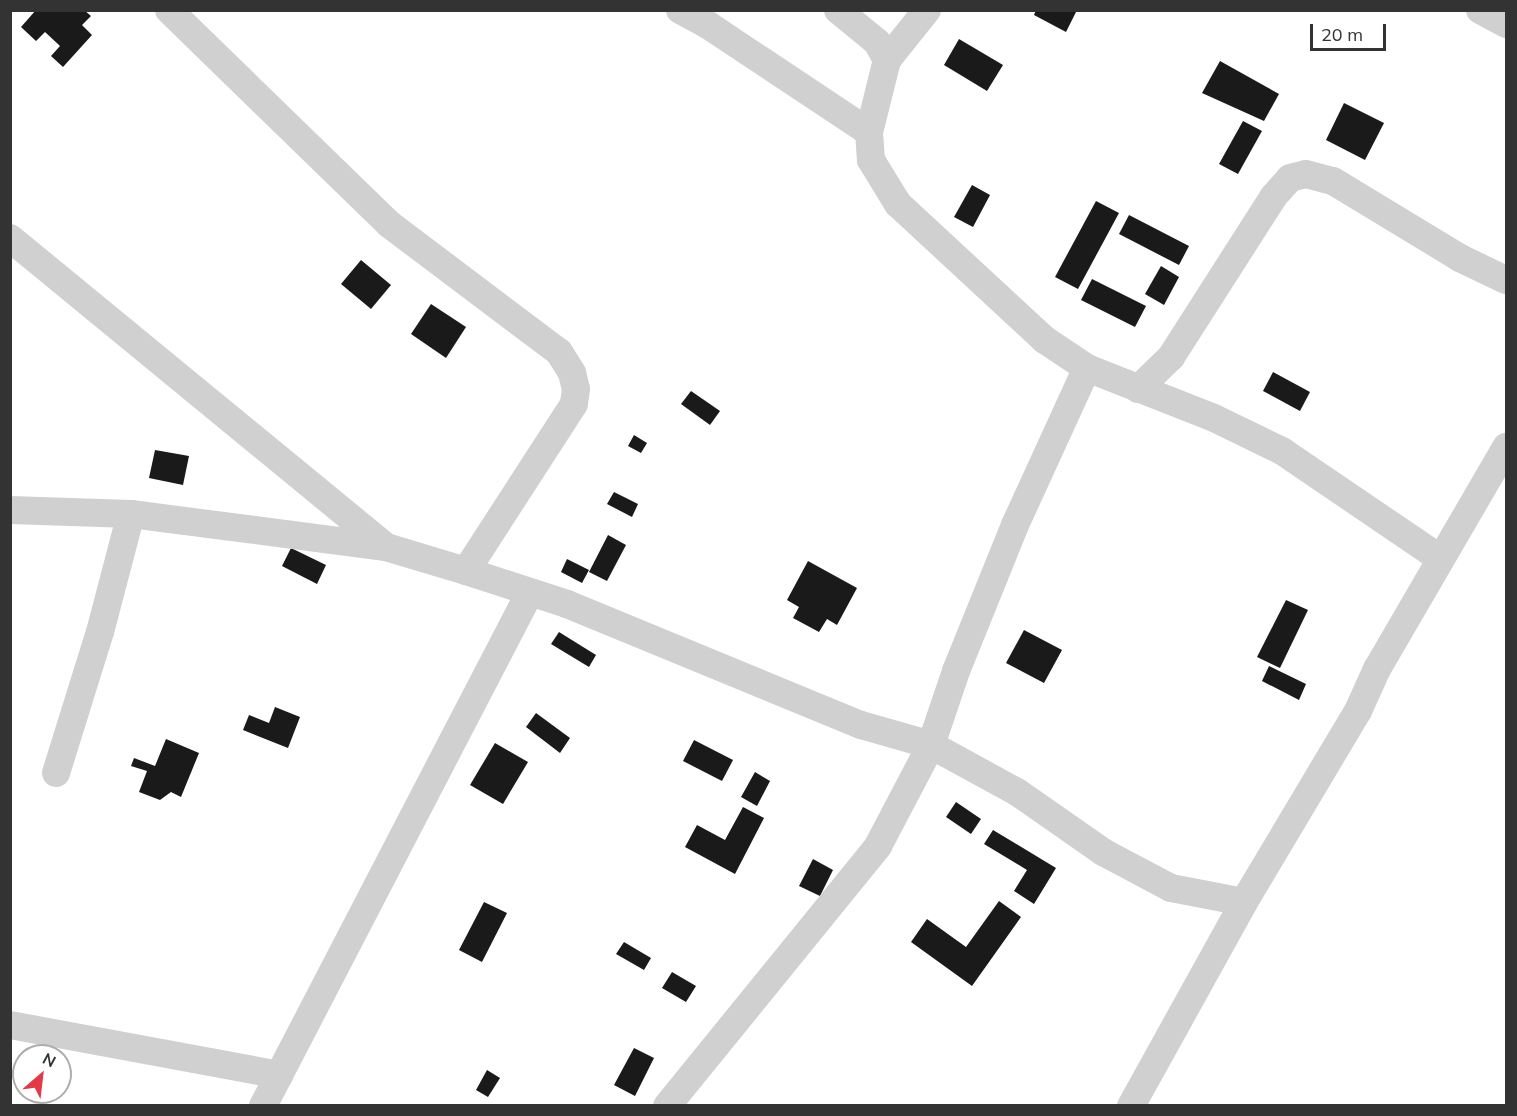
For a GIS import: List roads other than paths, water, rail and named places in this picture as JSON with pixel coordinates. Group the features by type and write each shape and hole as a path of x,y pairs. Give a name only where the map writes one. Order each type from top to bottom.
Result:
{"street":[{"path":"169,10 390,224 560,352 572,373 576,389 574,404 466,571"},
{"path":"680,10 708,25 869,132"},
{"path":"838,10 877,42 887,60"},
{"path":"927,10 887,60 869,132 871,160 898,204 1045,340 1088,369 1214,418 1282,451 1442,559"},
{"path":"1138,389 1171,357 1274,196 1290,178 1306,174 1333,181 1460,258 1506,280"},
{"path":"10,238 386,547"},
{"path":"667,1106 878,846 931,745 956,670 1015,525 1088,369"},
{"path":"1131,1106 1244,902 1358,711 1377,669 1506,447"},
{"path":"10,510 131,514 386,547 466,571 530,592 861,724 931,745 1017,792 1103,852 1171,888 1244,902"},
{"path":"56,773 131,514"},
{"path":"263,1106 530,592"},
{"path":"10,1025 279,1075"}]}
